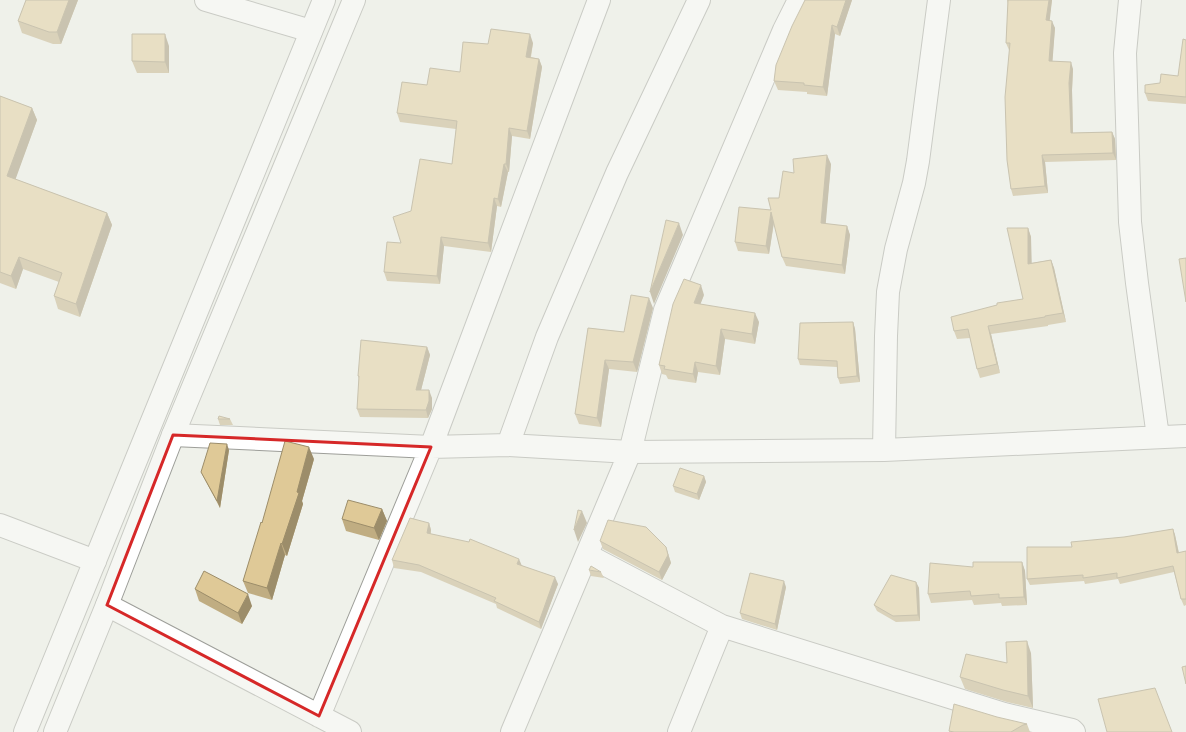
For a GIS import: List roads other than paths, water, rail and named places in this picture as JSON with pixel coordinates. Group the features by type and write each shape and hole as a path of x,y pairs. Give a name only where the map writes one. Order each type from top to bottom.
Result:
{"street":[{"path":"206,0 311,31"},
{"path":"25,732 324,0"},
{"path":"55,732 107,605 173,435 354,0"},
{"path":"319,716 431,447 599,0"},
{"path":"508,446 553,322 617,173 699,0"},
{"path":"512,732 630,452 665,310 797,0"},
{"path":"884,450 888,292 896,249 914,183 918,161 939,0"},
{"path":"1130,0 1125,53 1130,222 1158,437"},
{"path":"173,435 431,447 508,446 630,452 884,450 1186,436"},
{"path":"0,525 95,561"},
{"path":"587,555 722,626 1004,714 1072,730 1074,732"},
{"path":"107,605 350,732"},
{"path":"679,732 722,626"}]}
